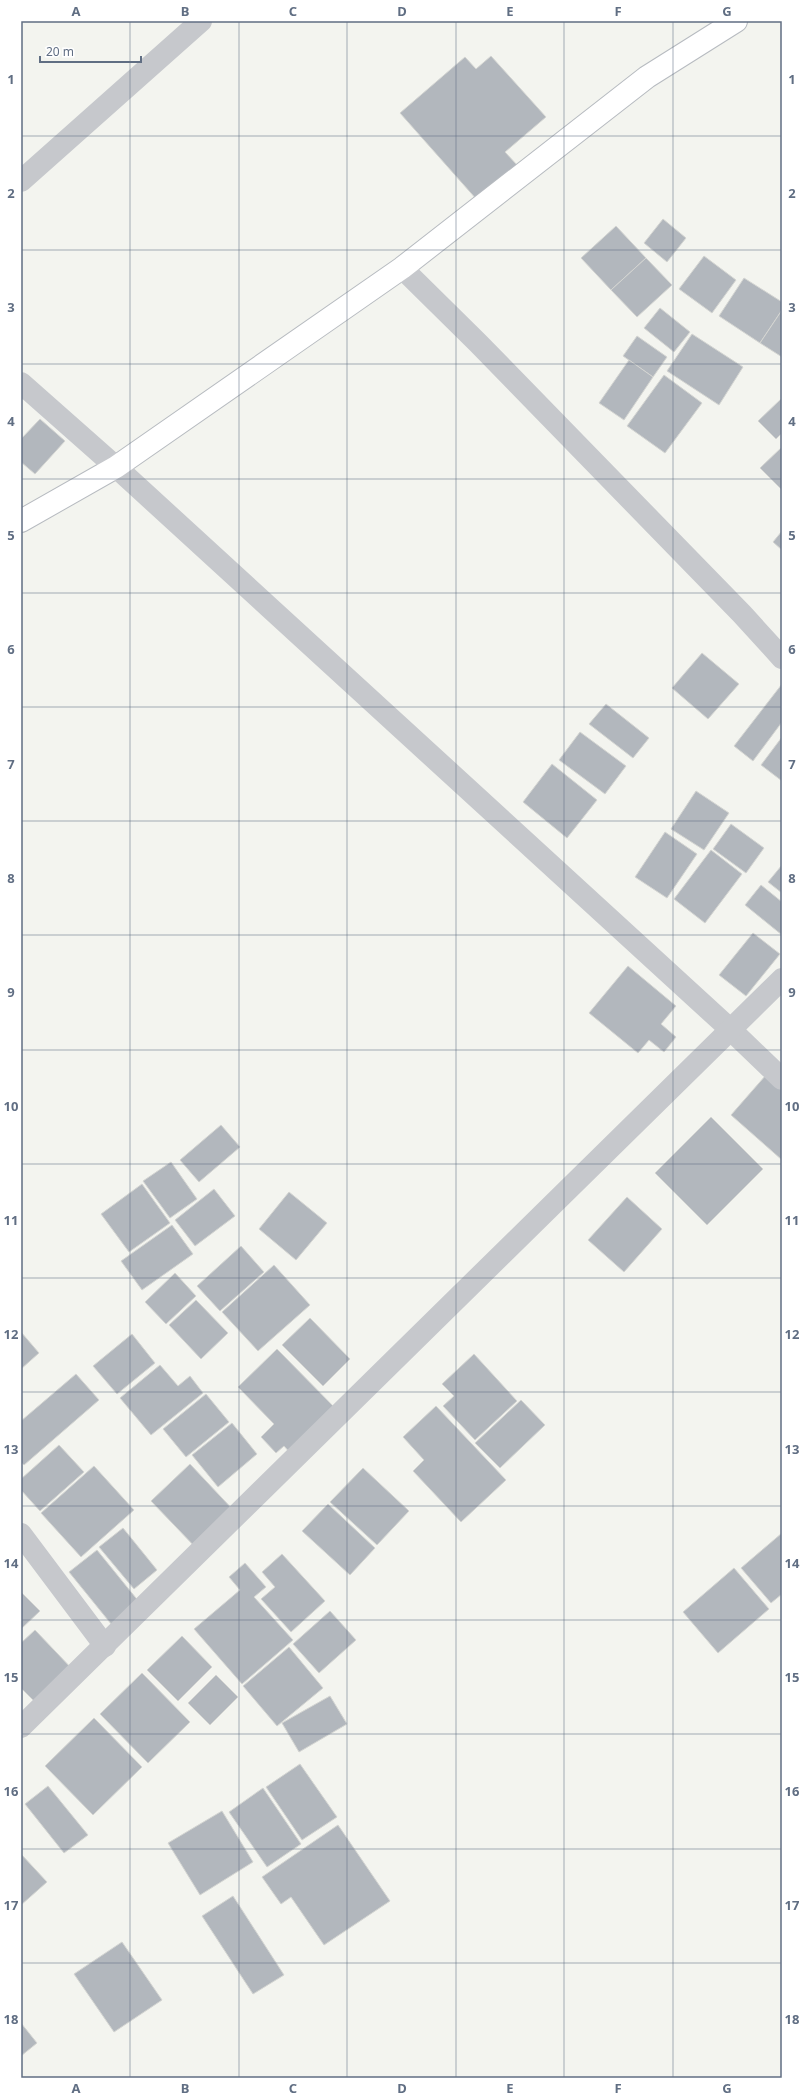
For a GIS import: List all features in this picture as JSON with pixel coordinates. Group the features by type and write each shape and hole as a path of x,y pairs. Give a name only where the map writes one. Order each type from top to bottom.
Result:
{"street":[{"path":"21,181 201,21"},
{"path":"21,521 116,467 402,268 647,77 736,21"},
{"path":"402,268 478,343 742,614 782,658"},
{"path":"21,383 116,467 731,1030 782,1079"},
{"path":"21,1728 782,979"},
{"path":"21,1534 105,1646"}],"building":[{"path":"491,56 546,117 505,152 518,166 478,201 400,113 465,57 476,69"},
{"path":"663,219 686,238 667,262 644,243"},
{"path":"616,226 646,258 611,290 581,258"},
{"path":"704,256 736,280 712,313 679,289"},
{"path":"646,258 672,285 637,317 611,290"},
{"path":"744,278 782,302 782,310 760,343 719,316"},
{"path":"660,308 690,332 674,352 644,328"},
{"path":"782,310 782,357 760,343"},
{"path":"692,334 743,367 719,405 667,371"},
{"path":"637,336 667,357 653,377 623,356"},
{"path":"629,360 653,377 624,420 599,403"},
{"path":"664,375 702,403 665,453 627,426"},
{"path":"782,398 782,433 776,439 758,421"},
{"path":"40,419 65,441 35,474 21,462 21,439"},
{"path":"782,447 782,490 760,468"},
{"path":"782,531 782,550 773,542"},
{"path":"702,653 739,684 708,719 672,688"},
{"path":"782,684 782,722 753,761 734,746"},
{"path":"606,704 649,738 633,758 589,724"},
{"path":"580,732 626,766 605,794 559,760"},
{"path":"782,737 782,781 761,765"},
{"path":"552,764 597,800 567,838 523,802"},
{"path":"696,791 729,813 704,850 671,829"},
{"path":"731,824 764,848 746,873 713,849"},
{"path":"665,832 697,854 667,898 635,877"},
{"path":"711,850 742,874 705,923 674,899"},
{"path":"782,865 782,893 768,882"},
{"path":"761,885 782,902 782,935 745,905"},
{"path":"753,933 780,954 746,996 719,975"},
{"path":"628,966 676,1006 661,1024 676,1037 664,1052 649,1040 638,1053 589,1013"},
{"path":"766,1075 782,1090 782,1160 731,1115"},
{"path":"711,1117 763,1169 707,1225 655,1173"},
{"path":"221,1125 240,1147 199,1182 180,1160"},
{"path":"171,1162 197,1199 170,1218 143,1181"},
{"path":"142,1184 170,1223 129,1252 101,1214"},
{"path":"214,1189 235,1216 195,1246 175,1220"},
{"path":"289,1192 327,1223 296,1260 259,1229"},
{"path":"627,1197 662,1229 624,1272 588,1240"},
{"path":"172,1225 193,1254 142,1290 121,1261"},
{"path":"241,1246 264,1272 220,1311 197,1286"},
{"path":"274,1265 310,1305 258,1351 222,1312"},
{"path":"175,1273 196,1296 166,1324 145,1302"},
{"path":"196,1300 228,1333 201,1359 169,1325"},
{"path":"310,1318 350,1359 323,1386 282,1345"},
{"path":"21,1332 39,1353 21,1369"},
{"path":"132,1334 155,1363 117,1394 93,1366"},
{"path":"277,1349 338,1411 292,1455 284,1446 276,1453 261,1437 274,1424 238,1387"},
{"path":"474,1354 517,1401 475,1440 443,1406 454,1396 442,1384"},
{"path":"160,1365 178,1386 190,1376 203,1393 151,1435 120,1398"},
{"path":"76,1374 99,1400 24,1465 21,1462 21,1421"},
{"path":"206,1394 229,1422 186,1457 163,1429"},
{"path":"521,1400 545,1425 500,1468 475,1443"},
{"path":"436,1406 506,1480 461,1522 413,1471 424,1460 403,1437"},
{"path":"232,1423 257,1454 218,1487 192,1455"},
{"path":"59,1445 84,1472 40,1511 21,1490 21,1479"},
{"path":"190,1464 237,1514 198,1550 151,1501"},
{"path":"94,1466 134,1510 81,1557 41,1513"},
{"path":"363,1468 409,1511 377,1545 330,1502"},
{"path":"328,1504 375,1548 350,1575 302,1531"},
{"path":"123,1528 157,1570 134,1589 99,1547"},
{"path":"782,1533 782,1594 771,1603 741,1568"},
{"path":"97,1550 140,1603 112,1625 69,1572"},
{"path":"282,1554 325,1601 291,1632 261,1599 275,1587 262,1572"},
{"path":"245,1563 266,1587 254,1597 293,1640 242,1684 194,1629 240,1590 229,1577"},
{"path":"734,1568 769,1609 718,1653 683,1612"},
{"path":"21,1592 40,1611 21,1629"},
{"path":"330,1611 356,1640 319,1673 293,1644"},
{"path":"35,1630 75,1672 39,1706 21,1688 21,1643"},
{"path":"182,1636 212,1667 178,1701 147,1670"},
{"path":"289,1647 323,1688 277,1726 243,1686"},
{"path":"142,1673 190,1722 148,1763 100,1714"},
{"path":"216,1675 238,1697 210,1725 188,1703"},
{"path":"330,1696 347,1724 299,1752 282,1723"},
{"path":"94,1718 142,1767 93,1815 45,1766"},
{"path":"300,1764 337,1817 302,1840 266,1787"},
{"path":"48,1786 88,1835 64,1853 25,1804"},
{"path":"263,1788 301,1844 267,1867 229,1812"},
{"path":"222,1811 253,1862 200,1895 168,1843"},
{"path":"338,1825 390,1901 324,1945 291,1897 281,1904 262,1877"},
{"path":"21,1854 47,1882 21,1905"},
{"path":"233,1896 284,1975 253,1994 202,1916"},
{"path":"122,1942 162,2000 114,2032 74,1974"},
{"path":"21,2023 37,2043 21,2056"}]}
